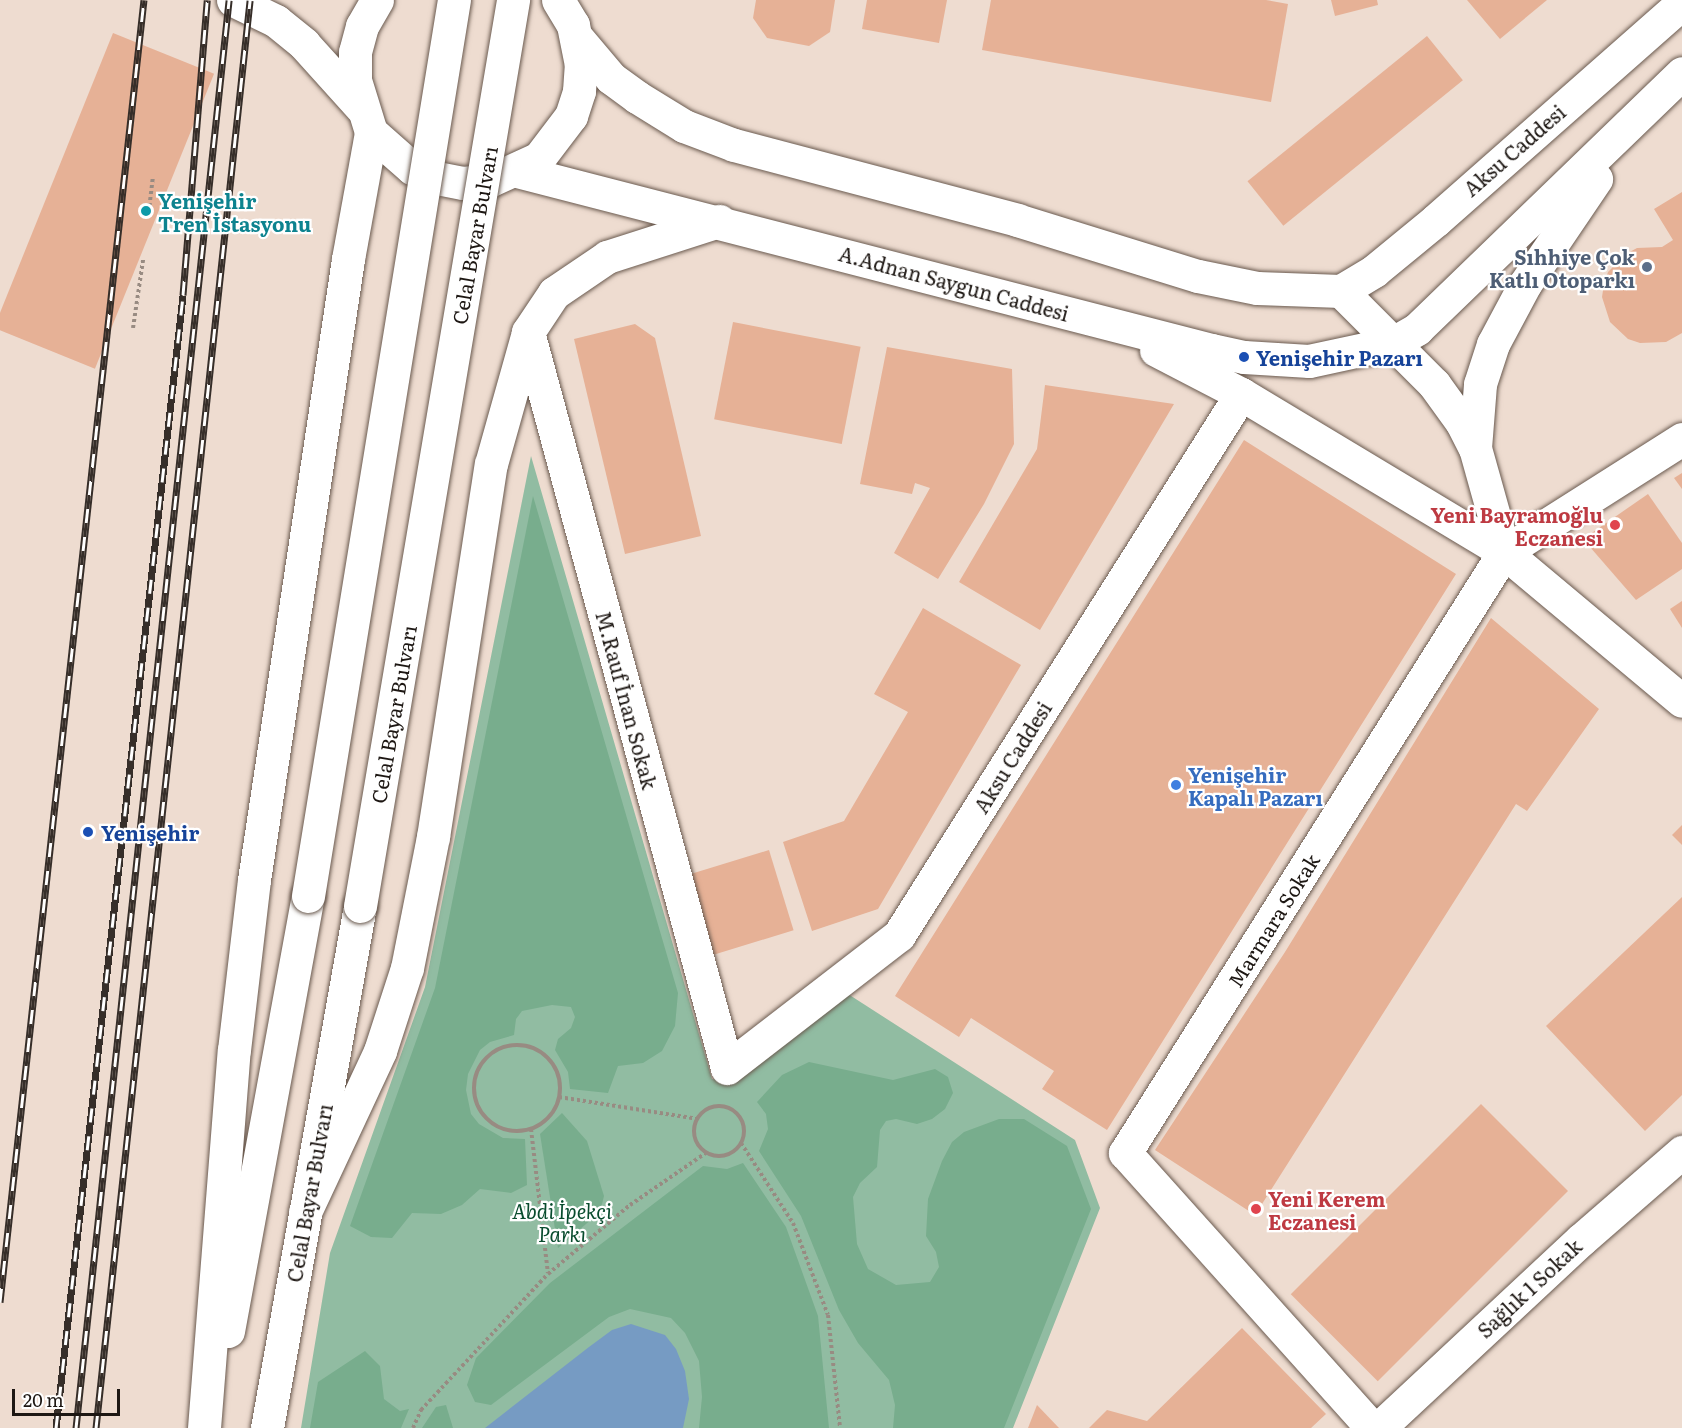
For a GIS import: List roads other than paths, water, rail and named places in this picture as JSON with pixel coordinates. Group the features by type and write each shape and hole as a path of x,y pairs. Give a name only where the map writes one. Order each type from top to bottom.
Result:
{"main road":[{"path":"233,0 276,21 304,44 366,119 412,168 437,178 464,183 491,180 517,171 539,158 571,116 581,74 578,39"},
{"path":"204,1428 234,1050 254,880 348,259 366,119 355,80 355,52 362,26 377,0"},
{"path":"211,1428 308,896 454,0"},
{"name":"Celal Bayar Bulvarı","path":"267,1428 360,906 513,0"},
{"path":"558,0 578,39 611,78 684,126 734,145 1017,220 1198,276 1257,288 1341,291 1434,384 1475,448 1504,552"},
{"name":"Aksu Caddesi","path":"1341,291 1374,271 1436,220 1682,3"},
{"path":"1393,344 1417,329 1462,290 1682,73"},
{"path":"1475,448 1480,384 1503,323 1525,284 1641,114"},
{"name":"A.Adnan Saygun Caddesi","path":"517,171 565,187 719,221 1211,350 1278,360 1344,356 1393,344"},
{"path":"305,1212 380,1050 408,968 433,837 491,464 528,332 554,293 607,257 719,221"},
{"path":"1104,322 1241,394 1504,552 1682,701"},
{"name":"M.Rauf İnan Sokak","path":"528,332 727,1068"},
{"name":"Aksu Caddesi","path":"727,1068 899,935 1241,394"},
{"name":"Marmara Sokak","path":"1372,1428 1125,1154 1504,552 1682,439"},
{"name":"Sağlık 1 Sokak","path":"1379,1428 1582,1239 1682,1152"}],"water":[{"path":"631,1324 665,1335 676,1349 685,1371 689,1399 683,1428 485,1428 612,1330"}],"railway":[{"path":"0,1302 144,0"},
{"path":"56,1428 183,295 207,0"},
{"path":"76,1428 229,0"},
{"path":"96,1428 250,0"}],"place":[{"name":"Yenişehir Tren İstasyonu","path":"146,211"},
{"name":"Sıhhiye Çok Katlı Otoparkı","path":"1647,267"},
{"name":"Yenişehir Pazarı","path":"1244,357"},
{"name":"Yeni Bayramoğlu Eczanesi","path":"1615,525"},
{"name":"Yenişehir Kapalı Pazarı","path":"1176,785"},
{"name":"Yenişehir","path":"88,832"},
{"name":"Yeni Kerem Eczanesi","path":"1256,1209"}],"park label":[{"name":"Abdi İpekçi Parkı","path":"562,1222"}]}
